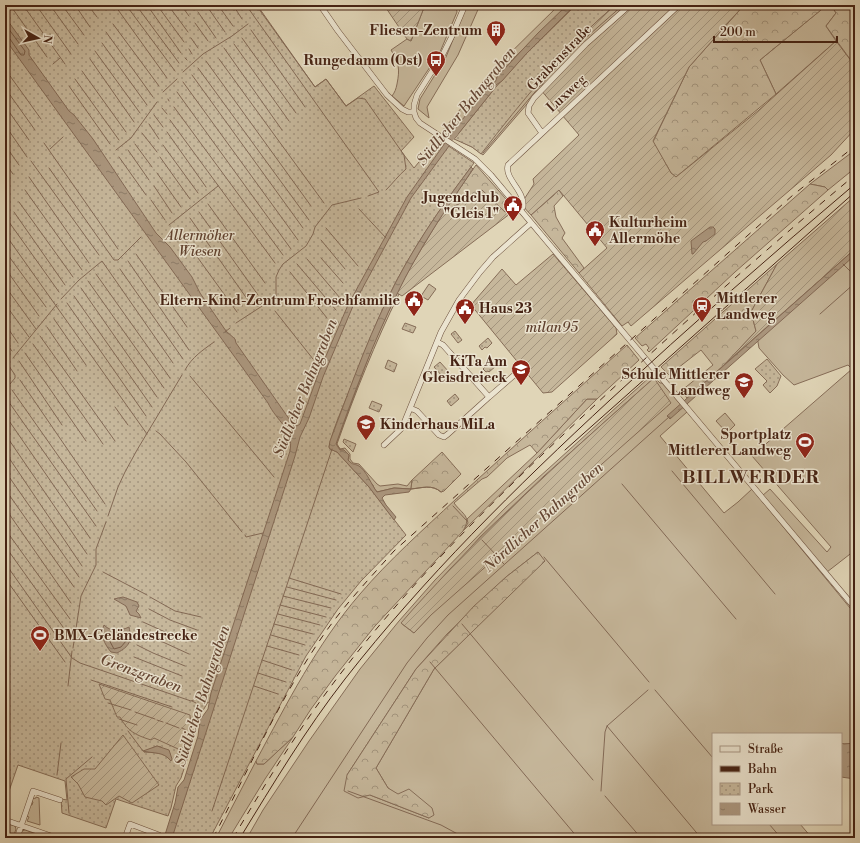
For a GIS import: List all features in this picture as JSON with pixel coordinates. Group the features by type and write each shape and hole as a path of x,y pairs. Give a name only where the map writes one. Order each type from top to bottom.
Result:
{"street":[{"path":"320,5 387,95 402,109 408,112 414,112"},
{"path":"465,5 443,54 416,95 414,112 418,120 480,163 855,608"},
{"name":"Grabenstraße","path":"542,133 528,113 529,106 534,98 586,44 630,5"},
{"name":"Luxweg","path":"520,210 523,207 523,198 508,172 508,165 678,5"},
{"path":"384,445 402,428 445,324 459,300 480,272 498,252 531,223"},
{"path":"437,342 442,345 489,397"},
{"path":"410,408 416,410 439,435 444,437 520,370"},
{"path":"17,838 33,791 60,800"},
{"path":"5,820 57,838"},
{"path":"125,838 130,824 159,835"}],"green space":[{"name":"Allermöher Wiesen","path":"5,5 256,5 315,87 326,79 346,106 374,86 414,137 401,151 414,168 438,139 474,163 427,229 396,282 370,339 337,421 329,447 337,452 369,487 406,535 361,581 338,609 306,656 210,838 169,838 214,705 208,702 198,719 193,741 181,778 176,786 168,816 116,799 106,828 62,813 61,799 67,800 65,781 18,765 8,794 5,793","holes":["157,746 161,747 168,757 162,754 144,752"]},
{"path":"384,5 425,5 411,41 407,39"},
{"path":"425,5 456,5 457,12 440,52 404,106 392,96 395,92 399,70 396,59 391,50 407,39 411,41"},
{"path":"467,5 480,5 458,55 427,107 429,118 418,109 420,99 446,57"},
{"path":"559,5 567,5 513,59 497,77 494,84 496,85 575,5 615,5 554,64 540,89 483,155 472,147 445,134 443,130 493,70"},
{"path":"576,5 615,5 578,39 544,76 481,154 472,147 454,139 495,88 526,54"},
{"path":"615,5 744,5 689,67 653,141 671,173 676,177 759,110 836,41 855,66 855,129 831,155 631,326 628,322 622,326 579,273 607,248 559,190 531,215 521,204 534,184 533,179 579,135 540,89 554,64 582,35"},
{"path":"744,5 827,5 760,60 776,94 676,177 671,173 653,142 689,67"},
{"path":"827,5 831,5 836,13 826,26 836,41 776,94 760,60"},
{"path":"831,5 855,5 855,66 826,26 836,13"},
{"path":"855,150 855,168 828,190 825,187 810,184"},
{"path":"476,165 513,207 505,213 457,205 444,211"},
{"path":"810,184 825,187 828,190 735,272 649,352 647,350 649,348 646,344 642,346 635,338"},
{"path":"482,190 505,212 513,207 515,210 402,296 397,293 444,211"},
{"path":"557,190 559,190 563,196 554,206 556,217 565,233 562,238 584,268 579,273 531,215 554,195"},
{"path":"855,196 855,249 725,364 756,331 751,312 777,264"},
{"path":"855,244 855,552 854,551 827,572 762,496 770,489 827,552 831,547 752,456 852,369 848,365 794,385 759,348 756,331"},
{"name":"milan95","path":"553,254 616,328 617,334 552,392 543,393 471,305 502,269 516,285"},
{"path":"777,264 751,312 756,331 725,364 687,398 681,391 713,365 701,350 669,375 661,367"},
{"path":"429,284 436,289 428,300 421,296"},
{"path":"397,293 399,294 358,387 337,444 340,448 336,444 373,345"},
{"path":"405,323 416,327 413,333 402,329"},
{"path":"455,331 462,340 458,343 451,334"},
{"path":"488,338 492,343 487,348 485,347 482,350 479,346"},
{"path":"627,345 639,360 597,399 587,399 537,453 530,445 507,458 487,477 482,479 454,503 463,513 467,522 463,531 375,626 336,675 293,737 264,764 257,764 256,761 279,717 316,654 344,613 371,581 406,545"},
{"path":"767,359 781,376 777,386 770,393 763,385 767,381 755,369"},
{"path":"388,360 397,364 394,372 385,368"},
{"path":"491,361 496,366 489,372 486,372 483,369"},
{"path":"440,362 449,372 443,377 434,367"},
{"path":"652,375 660,383 662,383 687,412 660,436 724,513 752,489 855,614 855,743 842,743 842,733 712,733 712,825 801,825 812,838 247,838 263,810 309,741 360,669 435,580 506,507","holes":["654,378 414,633 402,624 480,537 544,476","538,552 544,561 434,669 376,768 388,788 429,818 370,795 347,775 416,669 447,634 506,577"]},
{"path":"654,378 671,403 431,615 414,633 401,623 450,569 499,519"},
{"path":"455,394 459,399 451,406 447,401"},
{"path":"587,399 597,399 463,531 468,523 467,519 537,453"},
{"path":"372,401 382,405 379,412 369,408"},
{"path":"725,413 735,425 727,433 716,421"},
{"path":"344,439 356,444 353,452 343,442"},
{"path":"345,448 350,454 350,459 353,463 359,464 380,486 398,484 407,486 412,480 411,489 394,488 377,492 373,485 348,460 349,455 344,450 340,449"},
{"path":"442,452 461,474 444,491 441,492 430,487 411,489 412,480"},
{"path":"538,552 545,561 434,669 376,768 388,788 398,794 409,789 432,808 434,815 429,818 370,795 358,798 344,791 347,775 416,669 474,606 506,577"},
{"path":"99,684 190,715 191,735 187,753 154,738 151,740 129,730 120,717 117,717 110,700 105,699"},
{"path":"123,735 159,785 132,803 119,796 106,805 102,801 85,797 78,784 71,777 84,769 95,769"},
{"path":"293,737 229,838 216,838 256,761 257,764 264,764"},
{"path":"36,797 39,798 40,825 27,821 29,817 26,816 30,805 32,805 33,802 31,799"},
{"path":"5,823 15,826 16,829 13,838 5,837"},
{"path":"25,830 48,838 19,838 22,831"}],"water":[{"path":"567,5 575,5 526,54 502,81 496,85 455,138 450,135 490,85 495,82 497,77 538,33"},
{"path":"5,17 29,50 29,55 69,111 93,139 156,233 170,247 192,277 200,293 226,331 235,339 236,343 292,423 297,426 300,424 319,372 348,305 407,197 445,143 449,146 411,198 353,306 323,377 309,418 300,437 172,838 164,838 175,803 178,787 184,780 198,736 200,720 208,709 211,693 290,451 290,437 268,403 5,39"},
{"path":"471,167 473,169 423,246 397,294 364,368 336,444 340,450 344,450 349,455 348,460 362,468 377,492 394,488 411,489 409,492 385,495 382,498 396,517 394,520 369,487 337,452 330,449 330,441 364,352 396,282 426,231"},
{"path":"710,227 715,229 715,234 703,242 692,254 691,241"},
{"path":"855,249 855,255 844,265 670,419 667,416"},
{"path":"123,597 137,602 139,606 136,611 141,618 130,615 126,606 114,599"},
{"path":"104,625 109,629 116,630 129,627 130,640 125,648 117,653 111,652 102,636"},
{"path":"842,743 855,743 855,779 842,777"},
{"path":"157,746 169,750 172,759 171,761 162,754 143,751"}],"waterway":[{"path":"10,5 47,57"},
{"path":"23,5 65,64"},
{"path":"36,5 71,54"},
{"path":"50,5 78,44"},
{"path":"62,5 84,35"},
{"path":"75,5 90,27"},
{"path":"88,5 97,17"},
{"path":"126,5 175,71"},
{"path":"136,5 179,63"},
{"path":"147,5 181,53"},
{"path":"157,5 184,42"},
{"path":"168,5 188,32"},
{"path":"181,5 189,16"},
{"path":"206,5 225,32"},
{"path":"218,5 233,26"},
{"path":"233,5 242,19"},
{"path":"246,5 379,192 368,196"},
{"path":"257,5 315,87 326,79 346,106 358,98 365,99 404,155 406,169 386,190"},
{"path":"483,153 552,72 581,42 623,5"},
{"path":"116,7 167,78"},
{"path":"198,12 216,38"},
{"path":"195,23 208,41"},
{"path":"113,24 159,86"},
{"path":"183,72 203,54 248,24"},
{"path":"251,30 305,107"},
{"path":"106,32 153,97"},
{"path":"191,38 198,48"},
{"path":"242,38 296,113"},
{"path":"102,43 147,105"},
{"path":"234,44 289,121"},
{"path":"224,48 282,130"},
{"path":"189,49 192,54"},
{"path":"95,51 140,113"},
{"path":"53,64 60,58"},
{"path":"90,59 134,122"},
{"path":"219,59 324,203"},
{"path":"206,61 311,206"},
{"path":"198,68 309,220"},
{"path":"5,69 41,119"},
{"path":"82,71 126,132"},
{"path":"192,75 303,228"},
{"path":"75,79 119,140"},
{"path":"163,92 177,79"},
{"path":"183,82 298,240"},
{"path":"69,86 110,144"},
{"path":"5,88 35,130"},
{"path":"177,92 291,249"},
{"path":"116,150 131,138 157,102"},
{"path":"5,106 29,140"},
{"path":"174,107 283,255"},
{"path":"162,108 167,114"},
{"path":"154,115 163,127"},
{"path":"170,120 275,263"},
{"path":"149,124 159,139"},
{"path":"5,125 27,157"},
{"path":"167,132 206,187"},
{"path":"142,133 157,152"},
{"name":"Südlicher Bahngraben","path":"447,144 456,133"},
{"path":"50,149 63,137"},
{"path":"44,143 118,249"},
{"path":"135,144 152,167"},
{"path":"5,145 19,165"},
{"path":"163,145 198,193"},
{"path":"128,150 149,180"},
{"path":"119,157 146,195"},
{"path":"160,157 190,199"},
{"path":"31,161 99,255"},
{"path":"5,163 13,174"},
{"path":"49,168 114,260 118,260 141,237"},
{"path":"157,173 181,207"},
{"path":"29,177 89,263"},
{"path":"5,180 8,184"},
{"path":"154,186 172,213"},
{"path":"169,225 218,186"},
{"path":"25,190 82,270"},
{"path":"236,323 276,297 276,277 279,270 283,264 306,246 315,227 332,205 361,198"},
{"path":"151,200 165,220"},
{"path":"19,202 73,277"},
{"path":"208,204 265,283"},
{"path":"359,209 386,238"},
{"path":"14,212 65,285"},
{"path":"199,212 258,295"},
{"path":"190,218 250,303"},
{"path":"9,222 59,292"},
{"path":"326,228 358,266"},
{"path":"177,229 237,312"},
{"path":"5,234 147,434"},
{"path":"321,240 345,269"},
{"path":"5,251 46,307"},
{"path":"136,254 187,327"},
{"path":"321,258 343,283"},
{"path":"307,259 340,298"},
{"path":"61,299 79,280 102,261 173,363"},
{"path":"128,261 189,350"},
{"path":"297,264 336,310"},
{"path":"843,264 850,271"},
{"path":"5,268 39,316"},
{"path":"120,269 183,359"},
{"path":"290,272 327,318"},
{"path":"96,274 170,378"},
{"path":"88,281 164,388"},
{"path":"820,314 855,283"},
{"path":"5,286 36,329"},
{"path":"81,288 157,397"},
{"path":"74,296 152,407"},
{"path":"67,303 146,416"},
{"path":"5,304 29,337"},
{"path":"13,358 57,304"},
{"path":"275,311 313,359"},
{"path":"54,319 86,365"},
{"path":"5,324 18,343"},
{"path":"47,327 77,371"},
{"path":"225,332 230,328"},
{"path":"40,336 115,441"},
{"path":"5,342 12,351"},
{"path":"185,370 194,358 214,342"},
{"path":"33,344 103,444"},
{"path":"25,353 86,441"},
{"path":"5,360 15,375 15,378 5,390"},
{"path":"19,361 62,425"},
{"path":"108,516 125,472 182,375"},
{"path":"190,376 274,477"},
{"path":"20,380 105,504"},
{"path":"12,390 97,511"},
{"path":"6,398 96,526"},
{"path":"115,407 128,425"},
{"path":"5,415 90,538"},
{"name":"Nördlicher Bahngraben","path":"292,838 407,663 427,638 448,615 669,417"},
{"path":"156,431 186,462 242,532"},
{"path":"5,434 87,554"},
{"path":"212,811 332,449"},
{"path":"5,452 82,566"},
{"path":"5,471 79,577"},
{"path":"672,471 775,594"},
{"path":"622,484 736,619"},
{"path":"411,489 430,487 441,492"},
{"path":"5,489 74,587"},
{"path":"453,506 467,521"},
{"path":"5,508 71,603"},
{"path":"73,648 81,596 96,565 96,549 106,522"},
{"path":"5,529 70,619"},
{"path":"245,535 246,537 263,533"},
{"path":"482,540 497,556"},
{"path":"5,546 63,627"},
{"path":"544,557 649,682"},
{"name":"Nördlicher Bahngraben","path":"500,560 504,564"},
{"name":"Grenzgraben","path":"5,563 72,658 80,663 191,701 196,699 202,700"},
{"path":"103,572 147,595"},
{"path":"5,578 65,662"},
{"path":"289,578 341,594"},
{"path":"287,587 336,600"},
{"path":"283,596 331,608"},
{"path":"150,597 175,611 201,617"},
{"path":"280,605 326,617"},
{"path":"149,609 170,620 197,630"},
{"path":"278,614 320,625"},
{"path":"143,622 174,636 192,642"},
{"path":"274,624 313,634"},
{"path":"462,624 593,780"},
{"path":"141,632 189,654"},
{"path":"271,635 305,645"},
{"path":"137,645 185,666"},
{"path":"267,646 299,655"},
{"path":"68,686 72,651"},
{"path":"134,657 182,676"},
{"path":"262,660 292,670"},
{"path":"430,662 578,838"},
{"path":"121,665 179,685"},
{"path":"258,673 286,682"},
{"path":"91,680 172,707"},
{"path":"254,686 278,694"},
{"path":"601,791 605,732 607,726 648,690"},
{"path":"655,690 712,757"},
{"name":"Grenzgraben","path":"192,701 196,703"},
{"path":"108,703 131,710"},
{"path":"135,712 155,719"},
{"path":"119,719 137,725"},
{"path":"157,720 163,722"},
{"path":"166,723 179,728"},
{"path":"607,726 701,838"},
{"path":"182,728 186,730"},
{"path":"128,731 143,751"},
{"path":"57,775 61,743"},
{"path":"69,813 66,779 92,757"},
{"path":"348,791 441,825 465,838"},
{"path":"605,796 641,838"},
{"path":"770,825 781,838"}],"tram line":[{"path":"240,838 290,757 345,679 375,642 439,569 540,466 610,400 731,290 855,184"},
{"path":"565,450 855,192"}],"railway":[{"path":"213,838 295,679 327,630 359,590 394,551 793,195 855,146"},
{"path":"233,838 283,756 324,696 369,638 434,564 538,458 610,391 731,282 855,175"}],"place":[{"name":"Fliesen-Zentrum","path":"496,47"},
{"name":"Rungedamm (Ost)","path":"436,77"},
{"name":"Jugendclub \"Gleis 1\"","path":"513,222"},
{"name":"Kulturheim Allermöhe","path":"595,247"},
{"name":"Eltern-Kind-Zentrum Froschfamilie","path":"414,317"},
{"name":"Mittlerer Landweg","path":"702,323"},
{"name":"Haus 23","path":"465,325"},
{"name":"KiTa Am Gleisdreieck","path":"521,386"},
{"name":"Schule Mittlerer Landweg","path":"744,399"},
{"name":"Kinderhaus MiLa","path":"366,441"},
{"name":"Sportplatz Mittlerer Landweg","path":"805,459"},
{"name":"BMX-Geländestrecke","path":"40,652"}],"district":[{"name":"BILLWERDER","path":"751,477"}]}
